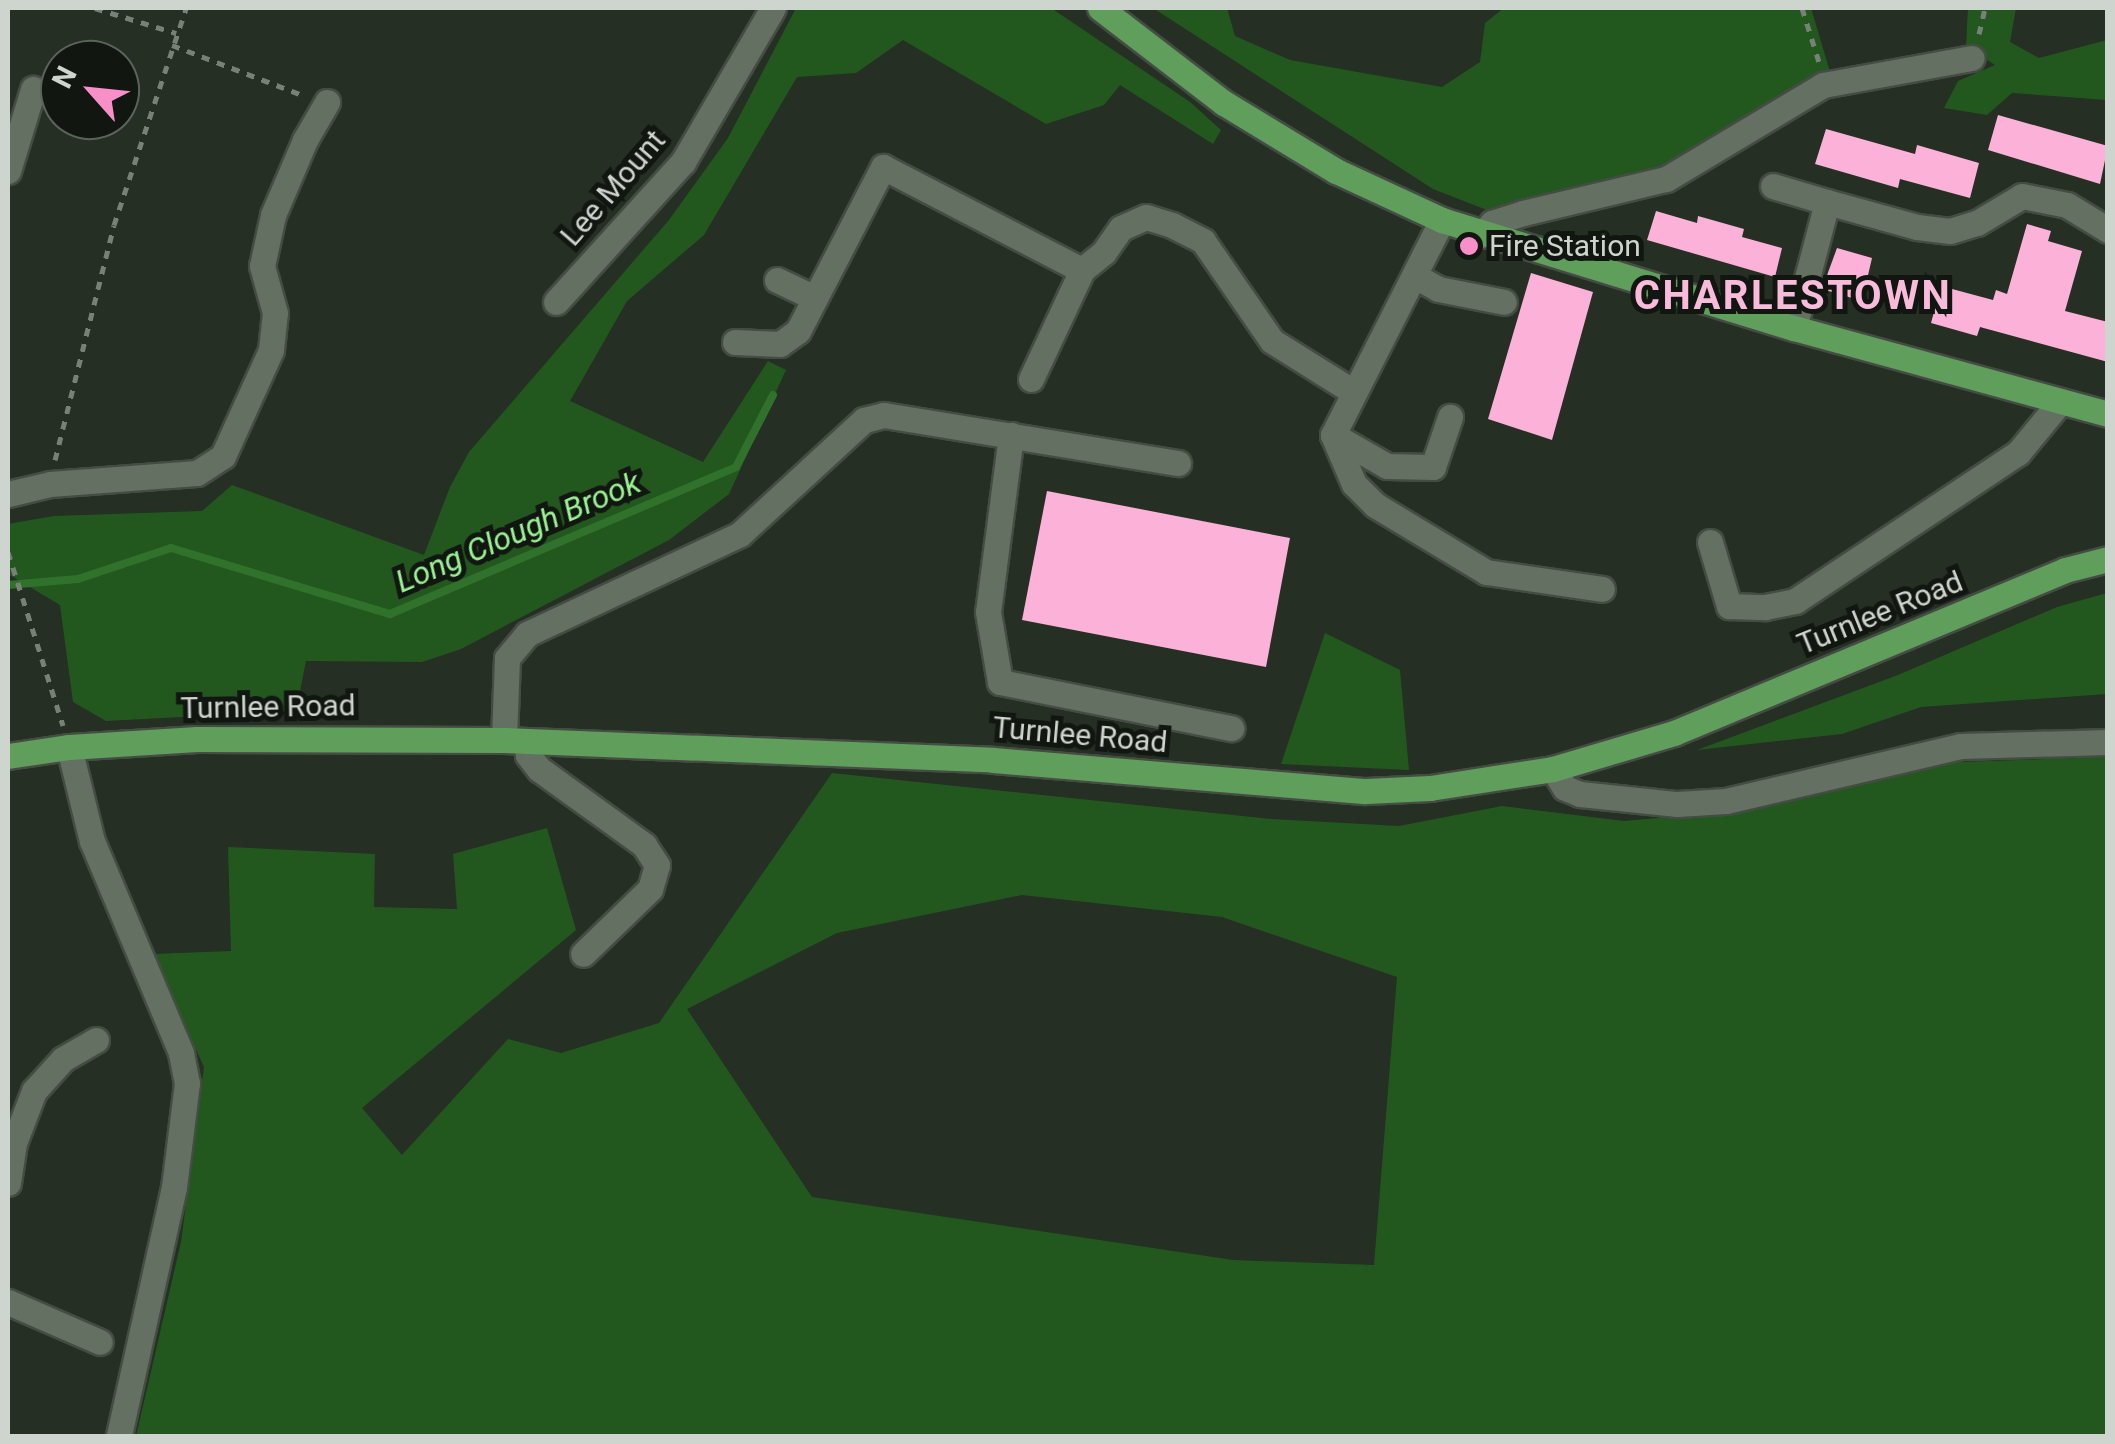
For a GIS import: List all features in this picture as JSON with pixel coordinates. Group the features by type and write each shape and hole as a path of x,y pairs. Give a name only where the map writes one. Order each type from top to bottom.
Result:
{"main road":[{"path":"1100,8 1224,103 1336,171 1442,220 1794,328 2108,414"},
{"name":"Turnlee Road","path":"8,756 69,747 196,739 515,740 993,760 1366,791 1430,788 1553,769 1674,733 2065,570 2108,559"}],"street":[{"name":"Lee Mount","path":"556,302 684,162 773,8"},
{"path":"1482,235 1492,223 1522,213 1666,179 1824,85 1972,58"},
{"path":"8,171 33,88"},
{"path":"8,494 50,484 197,473 223,456 271,350 274,313 262,266 273,216 305,140 327,102"},
{"path":"734,342 780,344 798,332 884,167 1082,270"},
{"path":"1773,186 1917,227 1950,231 1977,223 2022,196 2067,206 2108,230"},
{"path":"1794,328 1827,202"},
{"path":"1031,379 1082,270 1104,252 1121,228 1146,217 1203,241 1272,341 1352,391"},
{"path":"1442,220 1333,435 1354,484 1375,505 1486,572 1602,589"},
{"path":"1414,276 1438,288 1504,302"},
{"path":"777,280 815,298"},
{"path":"1710,542 1729,606 1796,601 2018,453 2059,403"},
{"path":"583,954 650,888 657,865 654,854 644,845 539,769 515,740 507,658 527,634 740,534 864,420 884,415 1178,463"},
{"path":"1333,435 1387,466 1434,468 1450,417"},
{"path":"1011,436 988,612 1000,682 1231,728"},
{"path":"1553,769 1565,788 1580,794 1678,804 1726,801 1961,746 2108,742"},
{"path":"69,747 92,841 181,1053 186,1083 174,1187 119,1436"},
{"path":"8,1183 14,1144 34,1091 63,1059 96,1040"},
{"path":"8,1302 100,1342"}],"path":[{"path":"95,8 176,32"},
{"path":"50,484 114,225 186,8"},
{"path":"1802,8 1824,85"},
{"path":"172,45 281,89 327,102"},
{"path":"8,552 69,747"}],"green space":[{"path":"796,8 1051,8 1190,102 1221,130 1213,144 1120,85 1104,105 1046,124 903,40 856,73 797,77 704,235 627,301 570,401 703,462 768,361 786,370 729,494 669,540 461,649 422,662 306,661 296,711 106,721 73,702 60,605 8,574 8,524 54,516 202,511 232,485 424,555 450,487 469,452 669,220 728,138"},
{"path":"1153,8 1227,8 1235,36 1290,60 1442,87 1480,62 1485,23 1504,8 1811,8 1830,72 1651,176 1497,214 1433,189"},
{"path":"1968,8 2016,8 2010,42 2039,58 2107,40 2107,100 2012,93 1987,115 1944,108 1958,81 1995,65 1966,46"},
{"path":"2107,593 2107,694 1921,707 1842,734 1697,750 1898,675 2057,607"},
{"path":"1325,633 1400,670 1409,770 1281,764"},
{"path":"2107,757 2107,1436 136,1436 181,1242 204,1067 153,954 231,951 228,847 375,854 374,907 457,909 453,854 547,828 576,930 362,1108 402,1155 508,1039 561,1053 659,1023 832,773 1271,819 1399,826 1502,806 1624,821 1725,812 1894,764","holes":["1022,895 1222,917 1397,977 1374,1265 1233,1260 812,1197 687,1009 837,933"]}],"building":[{"path":"1998,115 2108,146 2100,184 1988,150"},
{"path":"1826,129 1915,154 1917,145 1979,163 1970,198 1900,179 1898,188 1815,164"},
{"path":"1656,211 1697,223 1698,216 1744,229 1742,237 1782,248 1775,277 1647,240"},
{"path":"2027,224 2051,231 2048,241 2082,251 2065,311 2108,322 2108,362 1980,327 1977,336 1931,323 1941,286 1993,300 1996,290 2007,294"},
{"path":"1837,248 1872,258 1862,301 1822,289"},
{"path":"1531,273 1593,292 1552,440 1488,419"},
{"path":"1047,491 1290,538 1266,667 1022,620"}],"waterway":[{"name":"Long Clough Brook","path":"8,585 78,579 171,548 390,614 736,467 773,395"}],"place":[{"name":"Fire Station","path":"1469,246"}],"district":[{"name":"CHARLESTOWN","path":"1793,296"}]}
